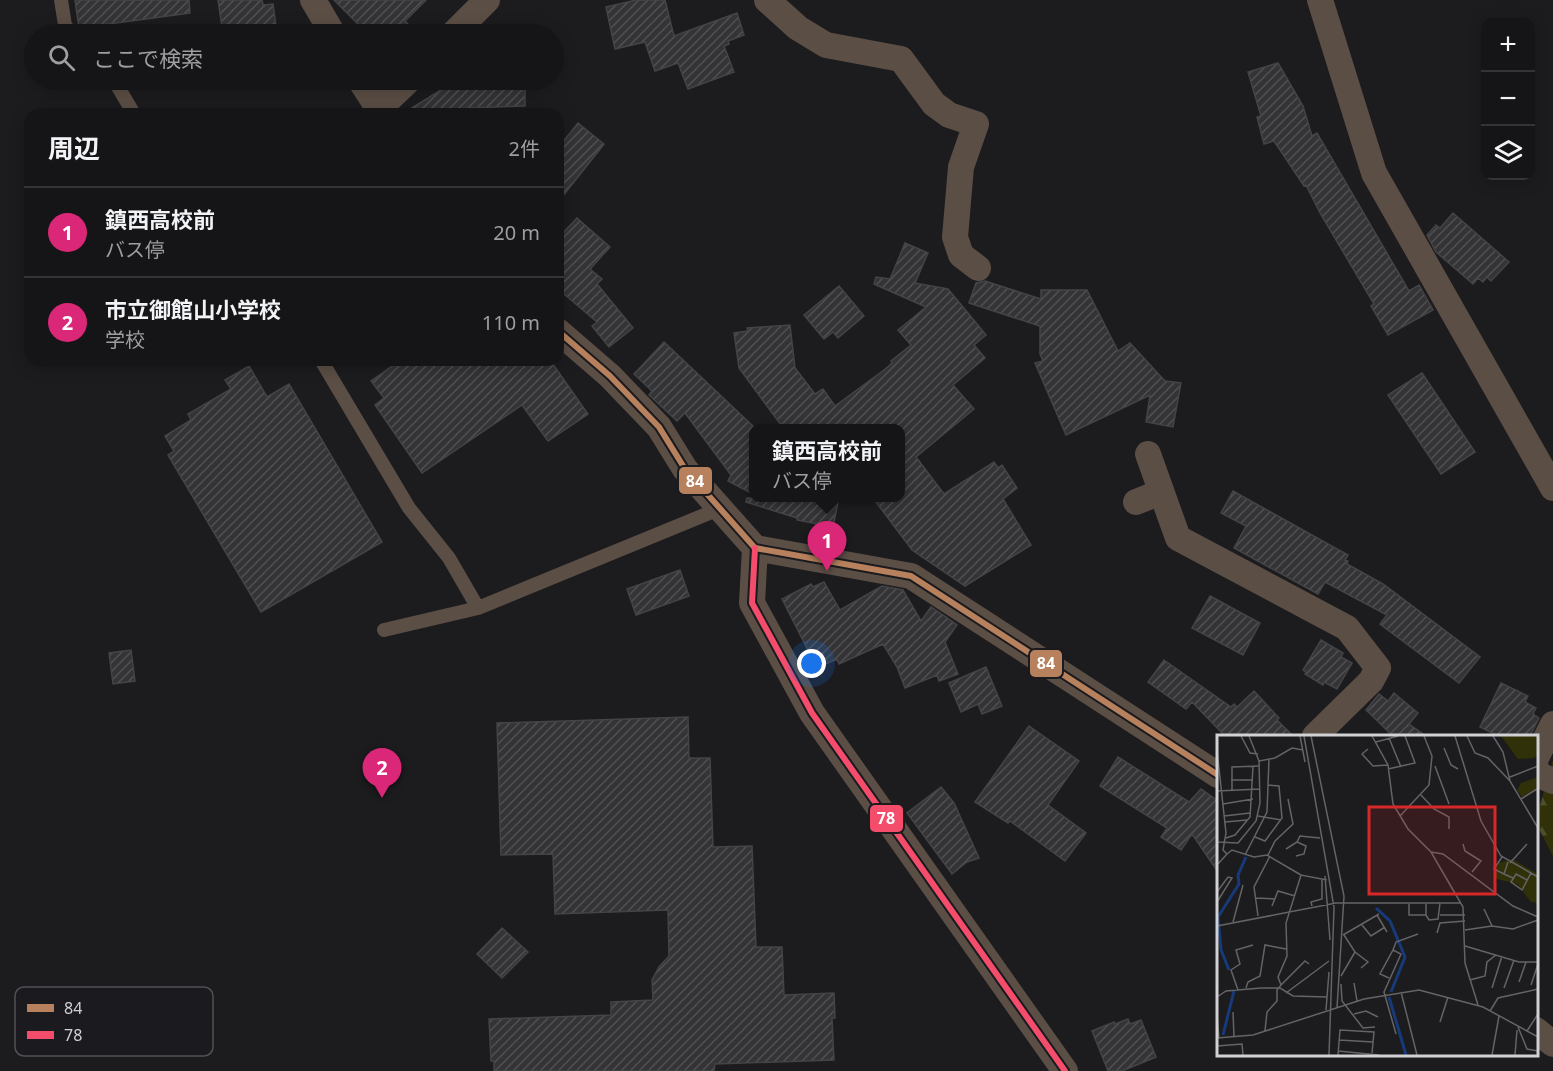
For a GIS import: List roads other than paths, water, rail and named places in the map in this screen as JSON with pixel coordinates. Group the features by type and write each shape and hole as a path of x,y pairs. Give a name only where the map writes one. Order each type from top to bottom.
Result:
{"street":[{"path":"313,0 327,24"},
{"path":"463,24 487,0"},
{"path":"767,0 798,28 826,45 901,59 934,104 949,115 976,124 961,167 955,237 961,255 978,268"},
{"path":"1320,0 1374,173 1553,488"},
{"path":"367,90 378,108"},
{"path":"384,108 400,90"},
{"path":"564,336 610,376 659,427 686,469 755,548 911,576 1217,774"},
{"path":"1148,454 1178,538 1347,628 1378,668 1371,681 1316,735"},
{"path":"1136,502 1161,492"},
{"path":"755,548 752,603 812,713 1065,1071"},
{"path":"1538,754 1553,724"},
{"path":"1538,773 1553,781"},
{"path":"1538,1032 1553,1044"}],"lane":[{"path":"61,0 65,24"},
{"path":"120,90 130,108"},
{"path":"325,366 409,508 449,558 478,608"},
{"path":"384,630 478,608 719,509"}],"place":[{"name":"鎮西高校前","path":"827,571"},
{"name":"市立御館山小学校","path":"382,798"}]}
